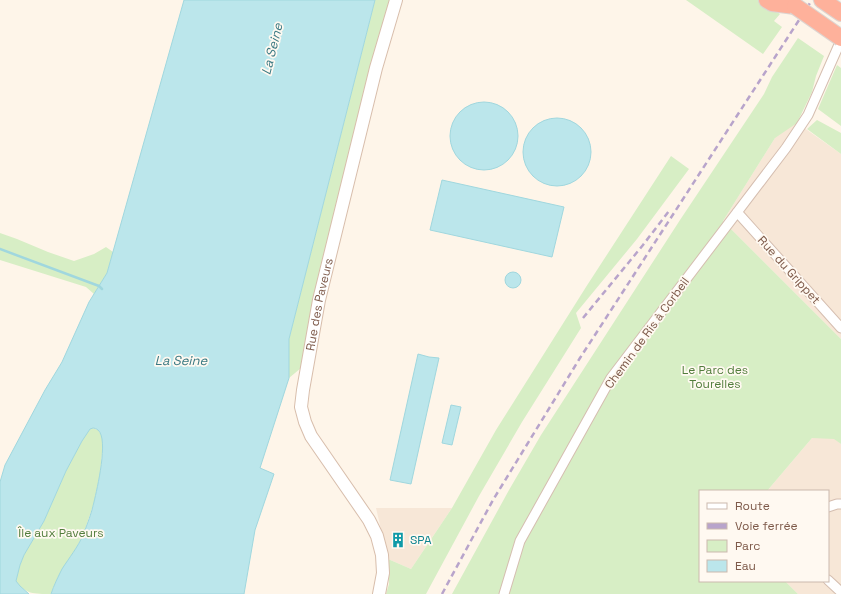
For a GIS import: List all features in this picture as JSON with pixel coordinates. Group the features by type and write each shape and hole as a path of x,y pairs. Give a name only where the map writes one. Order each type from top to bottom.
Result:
{"highway":[{"path":"767,0 772,3 790,3 841,39"},
{"path":"822,0 841,13"}],"street":[{"name":"Rue des Paveurs","path":"379,594 383,573 382,555 376,536 369,520 311,436 304,422 302,406 303,390 319,300 375,76 396,0"},
{"name":"Chemin de Ris à Corbeil","path":"504,594 520,541 611,378 786,148 808,115 841,39"},
{"name":"Rue du Grippet","path":"737,212 841,328"},
{"path":"829,507 841,504"},
{"path":"829,581 841,592"}],"shaded area":[{"path":"769,103 841,154 841,339 723,221 775,138"},
{"path":"812,438 834,438 841,444 841,594 798,594 786,582 829,582 829,490 768,490"},
{"path":"376,508 452,508 411,569 388,559"}],"green space":[{"path":"375,0 392,0 301,368 289,378 289,339"},
{"path":"686,0 758,0 780,14 774,21 782,27 763,54"},
{"name":"Le Parc des Tourelles","path":"798,38 824,56 816,76 812,92 797,123 775,138 723,221 841,339 841,444 834,439 812,438 768,490 699,490 699,582 786,582 798,594 452,594 541,435 680,220 764,94 772,77"},
{"path":"837,65 841,68 841,126 818,109"},
{"path":"817,120 841,133 841,154 807,129"},
{"path":"671,156 689,169 637,239 576,313 581,328 522,422 479,496 426,594 386,594 389,584 388,559 411,569 452,508 496,430"},
{"path":"0,233 74,261 94,254 106,247 113,252 107,273 94,294 86,287 0,260"},
{"name":"Île aux Paveurs","path":"92,428 98,430 102,436 103,444 100,474 94,503 83,535 58,577 51,594 40,594 27,591 23,589 16,581 20,565 24,555 44,521 66,471 82,441"}],"water":[{"name":"La Seine","path":"184,0 375,0 289,339 289,378 260,468 274,474 255,530 244,594 51,594 62,569 81,539 93,506 101,464 102,443 101,435 98,430 93,428 90,429 82,441 66,471 44,521 24,555 20,565 16,581 29,594 0,594 0,482 5,465 45,390 62,362 89,302 107,273"},
{"path":"477,102 491,102 503,107 513,117 518,129 518,143 513,155 503,165 491,170 477,170 465,165 455,155 450,143 450,129 455,117 465,107"},
{"path":"550,118 564,118 576,123 586,133 591,145 591,159 586,171 576,181 564,186 550,186 538,181 528,171 523,159 523,145 528,133 538,123"},
{"path":"442,180 564,207 552,257 430,230"},
{"path":"513,272 519,274 521,280 519,286 513,288 507,286 505,280 507,274"},
{"path":"418,354 439,358 411,484 390,480"},
{"path":"451,405 461,407 452,445 442,443"}],"waterway":[{"path":"0,249 99,286 102,289"}],"railway":[{"path":"442,594 493,500 580,358 812,0"},
{"path":"583,318 669,211"}],"place":[{"name":"SPA","path":"398,540"}]}
